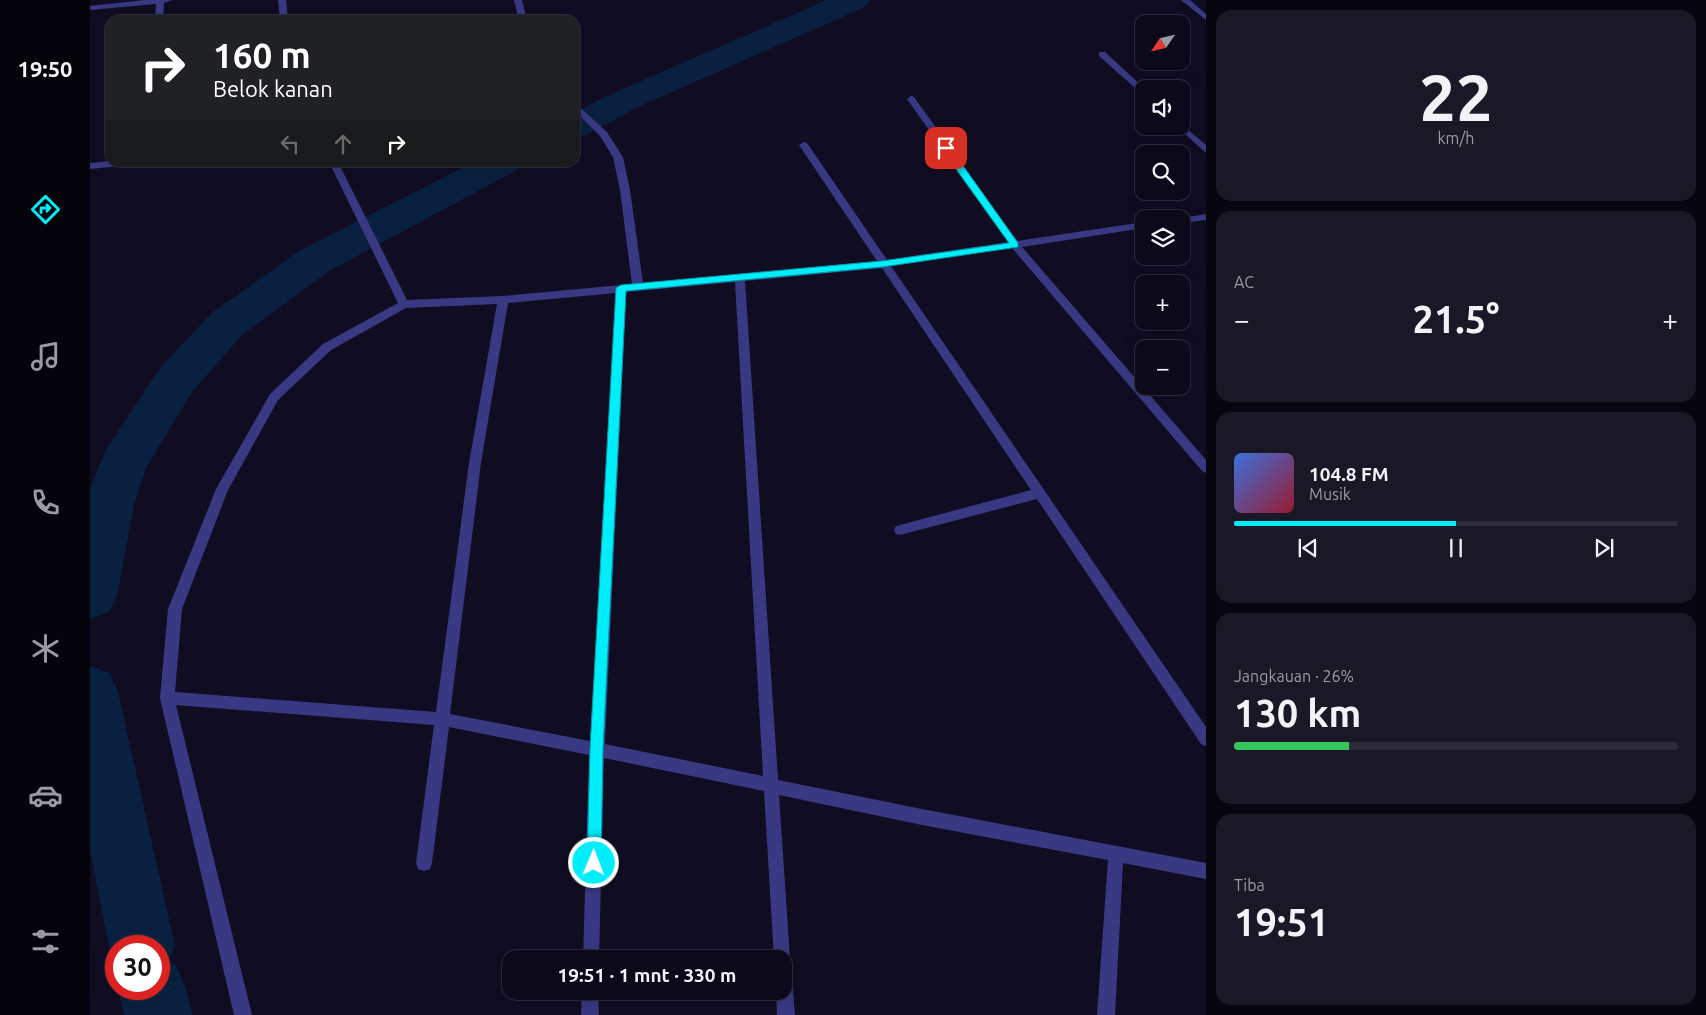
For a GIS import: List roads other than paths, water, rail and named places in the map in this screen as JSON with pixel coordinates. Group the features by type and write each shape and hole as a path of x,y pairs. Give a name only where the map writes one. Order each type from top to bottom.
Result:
{"street":[{"path":"90,8 163,0 160,15"},
{"path":"282,0 284,15"},
{"path":"518,0 522,15"},
{"path":"1185,0 1206,18"},
{"path":"1102,54 1135,84"},
{"path":"911,99 1015,245 1206,468"},
{"path":"580,111 604,134 618,158 625,190 638,287"},
{"path":"1190,135 1206,150"},
{"path":"804,145 882,264 1206,739"},
{"path":"90,166 105,164"},
{"path":"336,167 404,304"},
{"path":"1190,219 1206,217"},
{"path":"243,1015 167,698 175,609 222,489 274,397 327,347 404,304 503,300 882,264 1135,226"},
{"path":"740,277 781,950"},
{"path":"591,950 597,749 621,288"},
{"path":"424,863 475,463 503,300"},
{"path":"900,530 1040,493"},
{"path":"167,698 442,720 597,749 1116,855 1206,871"},
{"path":"1106,1015 1116,855"},
{"path":"590,1000 590,1015"},
{"path":"785,1000 786,1015"}],"waterway":[{"path":"580,123 628,99 854,0"},
{"path":"90,596 109,505 123,464 176,380 228,323 316,260 494,167"},
{"path":"90,692 140,935"},
{"path":"155,1000 158,1015"}]}
